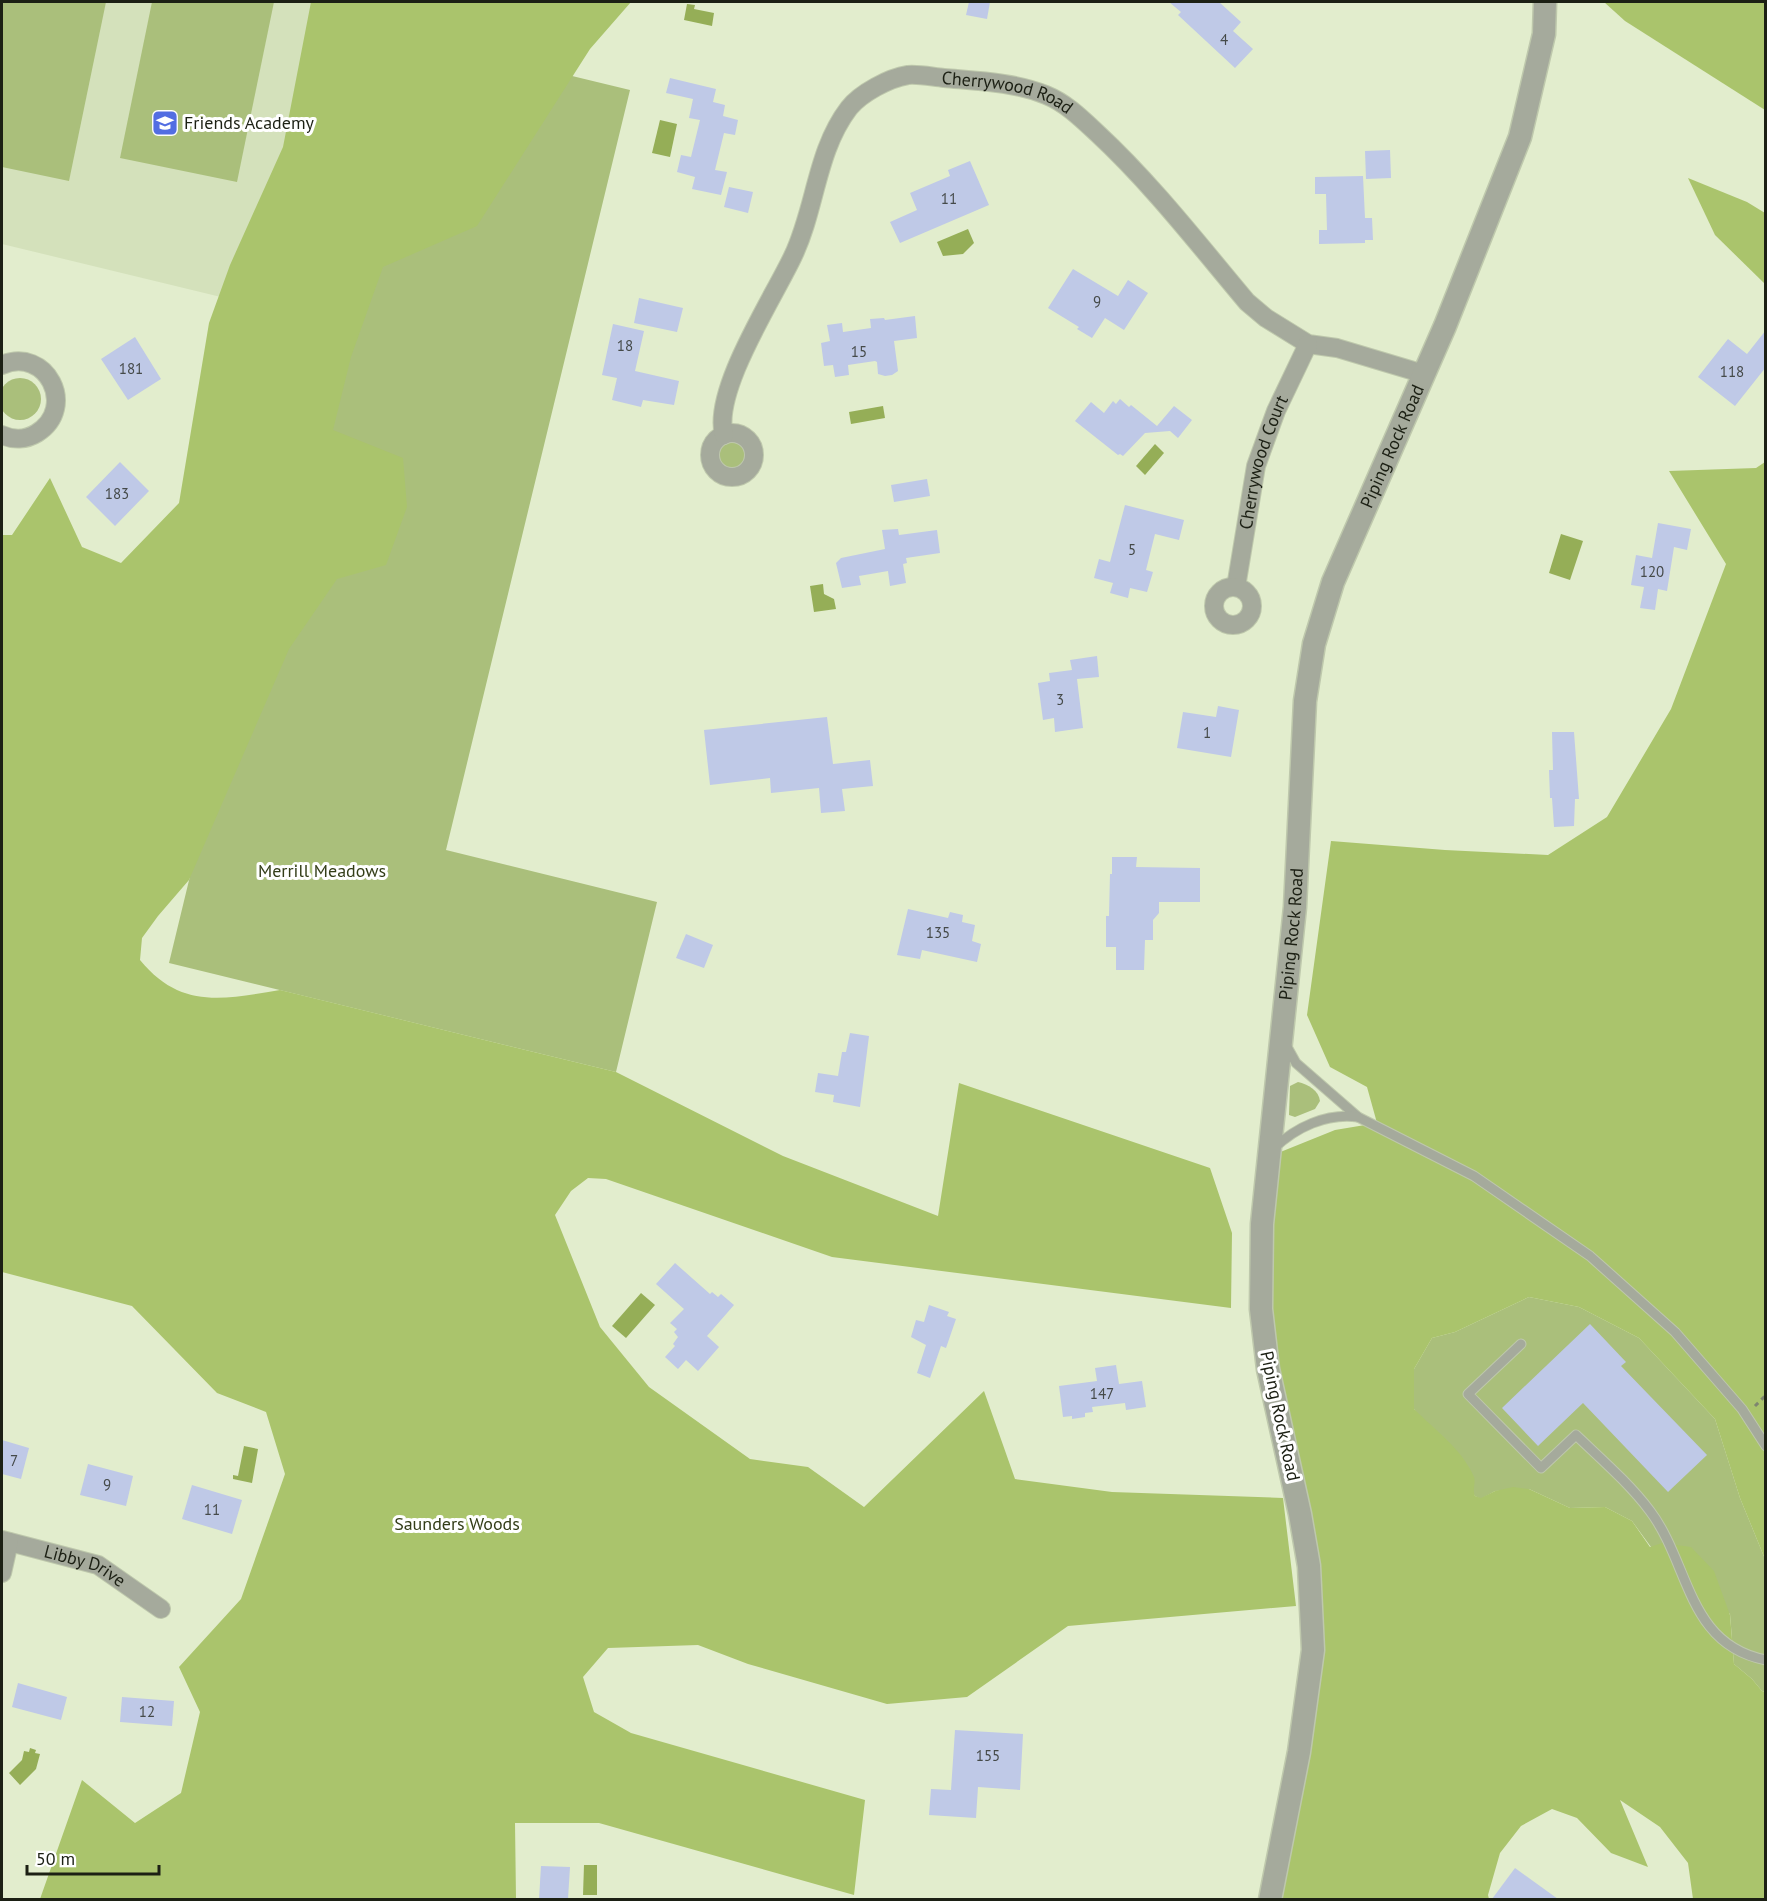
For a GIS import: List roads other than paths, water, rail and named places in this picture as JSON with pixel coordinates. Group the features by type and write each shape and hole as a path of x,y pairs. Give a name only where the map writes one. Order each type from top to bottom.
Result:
{"street":[{"name":"Piping Rock Road","path":"1270,1899 1302,1732 1313,1650 1309,1566 1268,1369 1261,1309 1262,1224 1295,907 1305,701 1314,644 1333,582 1445,326 1520,137 1544,34 1545,2"},
{"name":"Cherrywood Road","path":"724,435 723,413 727,393 743,351 799,245 819,169 833,134 850,107 860,97 888,81 908,75 989,81 1021,87 1048,96 1075,112 1124,157 1247,302 1266,318 1308,344 1337,348 1424,374"},
{"name":"Cherrywood Court","path":"1236,587 1256,466 1276,411 1308,344"},
{"path":"2,365 21,361 33,364 44,371 52,381 56,394 56,407 52,419 44,429 33,436 21,439 2,435"},
{"path":"2,1573 5,1541"},
{"name":"Libby Drive","path":"5,1541 98,1565 161,1609"}],"lane":[{"path":"1282,1034 1296,1063 1358,1117 1474,1176 1590,1256 1675,1332 1742,1409 1766,1446"},
{"path":"1269,1153 1298,1130 1331,1116 1358,1117"},
{"path":"1521,1344 1468,1394 1541,1468 1576,1435 1650,1511 1671,1544 1690,1595 1707,1626 1728,1646 1752,1658 1766,1660"}],"place":[{"name":"Friends Academy","path":"165,123"}],"park label":[{"name":"Merrill Meadows","path":"322,871"},
{"name":"Saunders Woods","path":"457,1524"}]}
